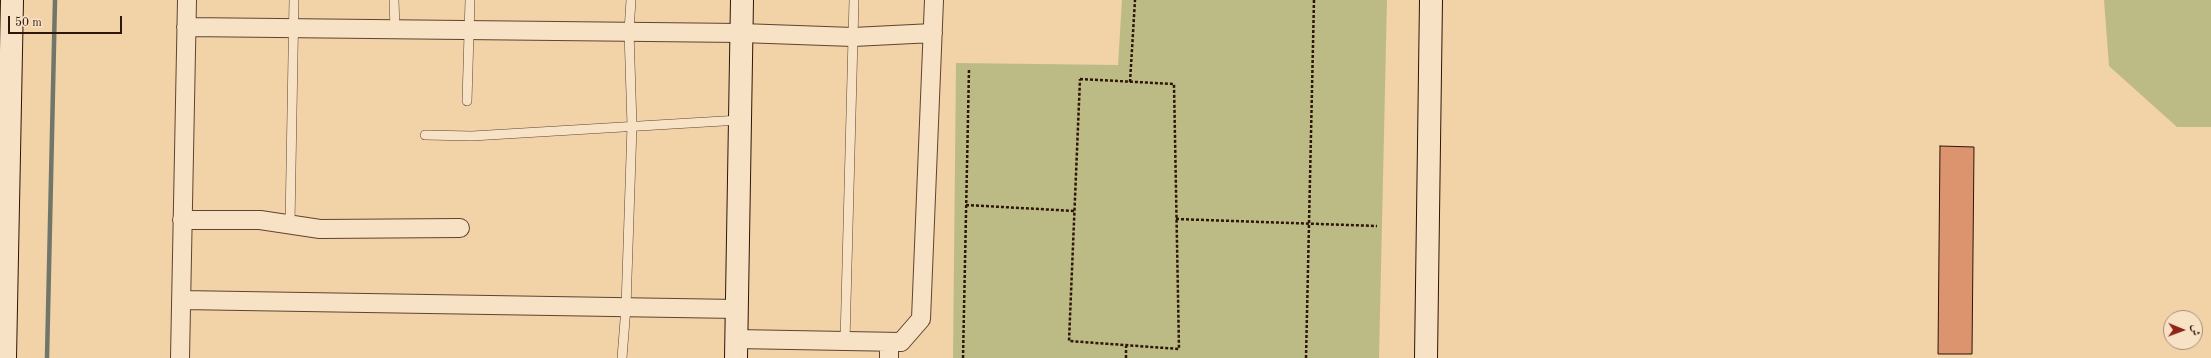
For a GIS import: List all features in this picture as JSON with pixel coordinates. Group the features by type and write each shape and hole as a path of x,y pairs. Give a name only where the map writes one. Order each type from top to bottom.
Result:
{"street":[{"path":"5,358 12,0"},
{"path":"180,358 187,0"},
{"path":"742,0 736,349 845,341 889,350 901,342 921,319 934,0"},
{"path":"1426,358 1431,0"},
{"path":"186,27 629,31 853,37 933,33"},
{"path":"182,220 260,220 320,229 460,228"},
{"path":"181,300 737,309"}],"lane":[{"path":"290,224 292,28 294,0"},
{"path":"394,0 396,29"},
{"path":"468,101 470,0"},
{"path":"622,358 626,307 632,126 629,31 631,0"},
{"path":"845,341 854,0"},
{"path":"424,135 472,136 740,120"}],"path":[{"path":"1130,82 1135,0"},
{"path":"1306,358 1314,0"},
{"path":"963,358 969,69"},
{"path":"1080,79 1130,82 1174,84 1179,349 1070,341 1080,79"},
{"path":"966,205 1074,211"},
{"path":"1176,219 1377,226"},
{"path":"1126,346 1126,358"}],"shaded area":[{"path":"1122,0 1387,0 1379,358 953,358 956,63 1118,65"},
{"path":"2104,0 2211,0 2211,127 2177,127 2109,66"}],"building":[{"path":"1940,146 1974,147 1972,354 1938,354"}],"waterway":[{"path":"47,358 55,0"}]}
